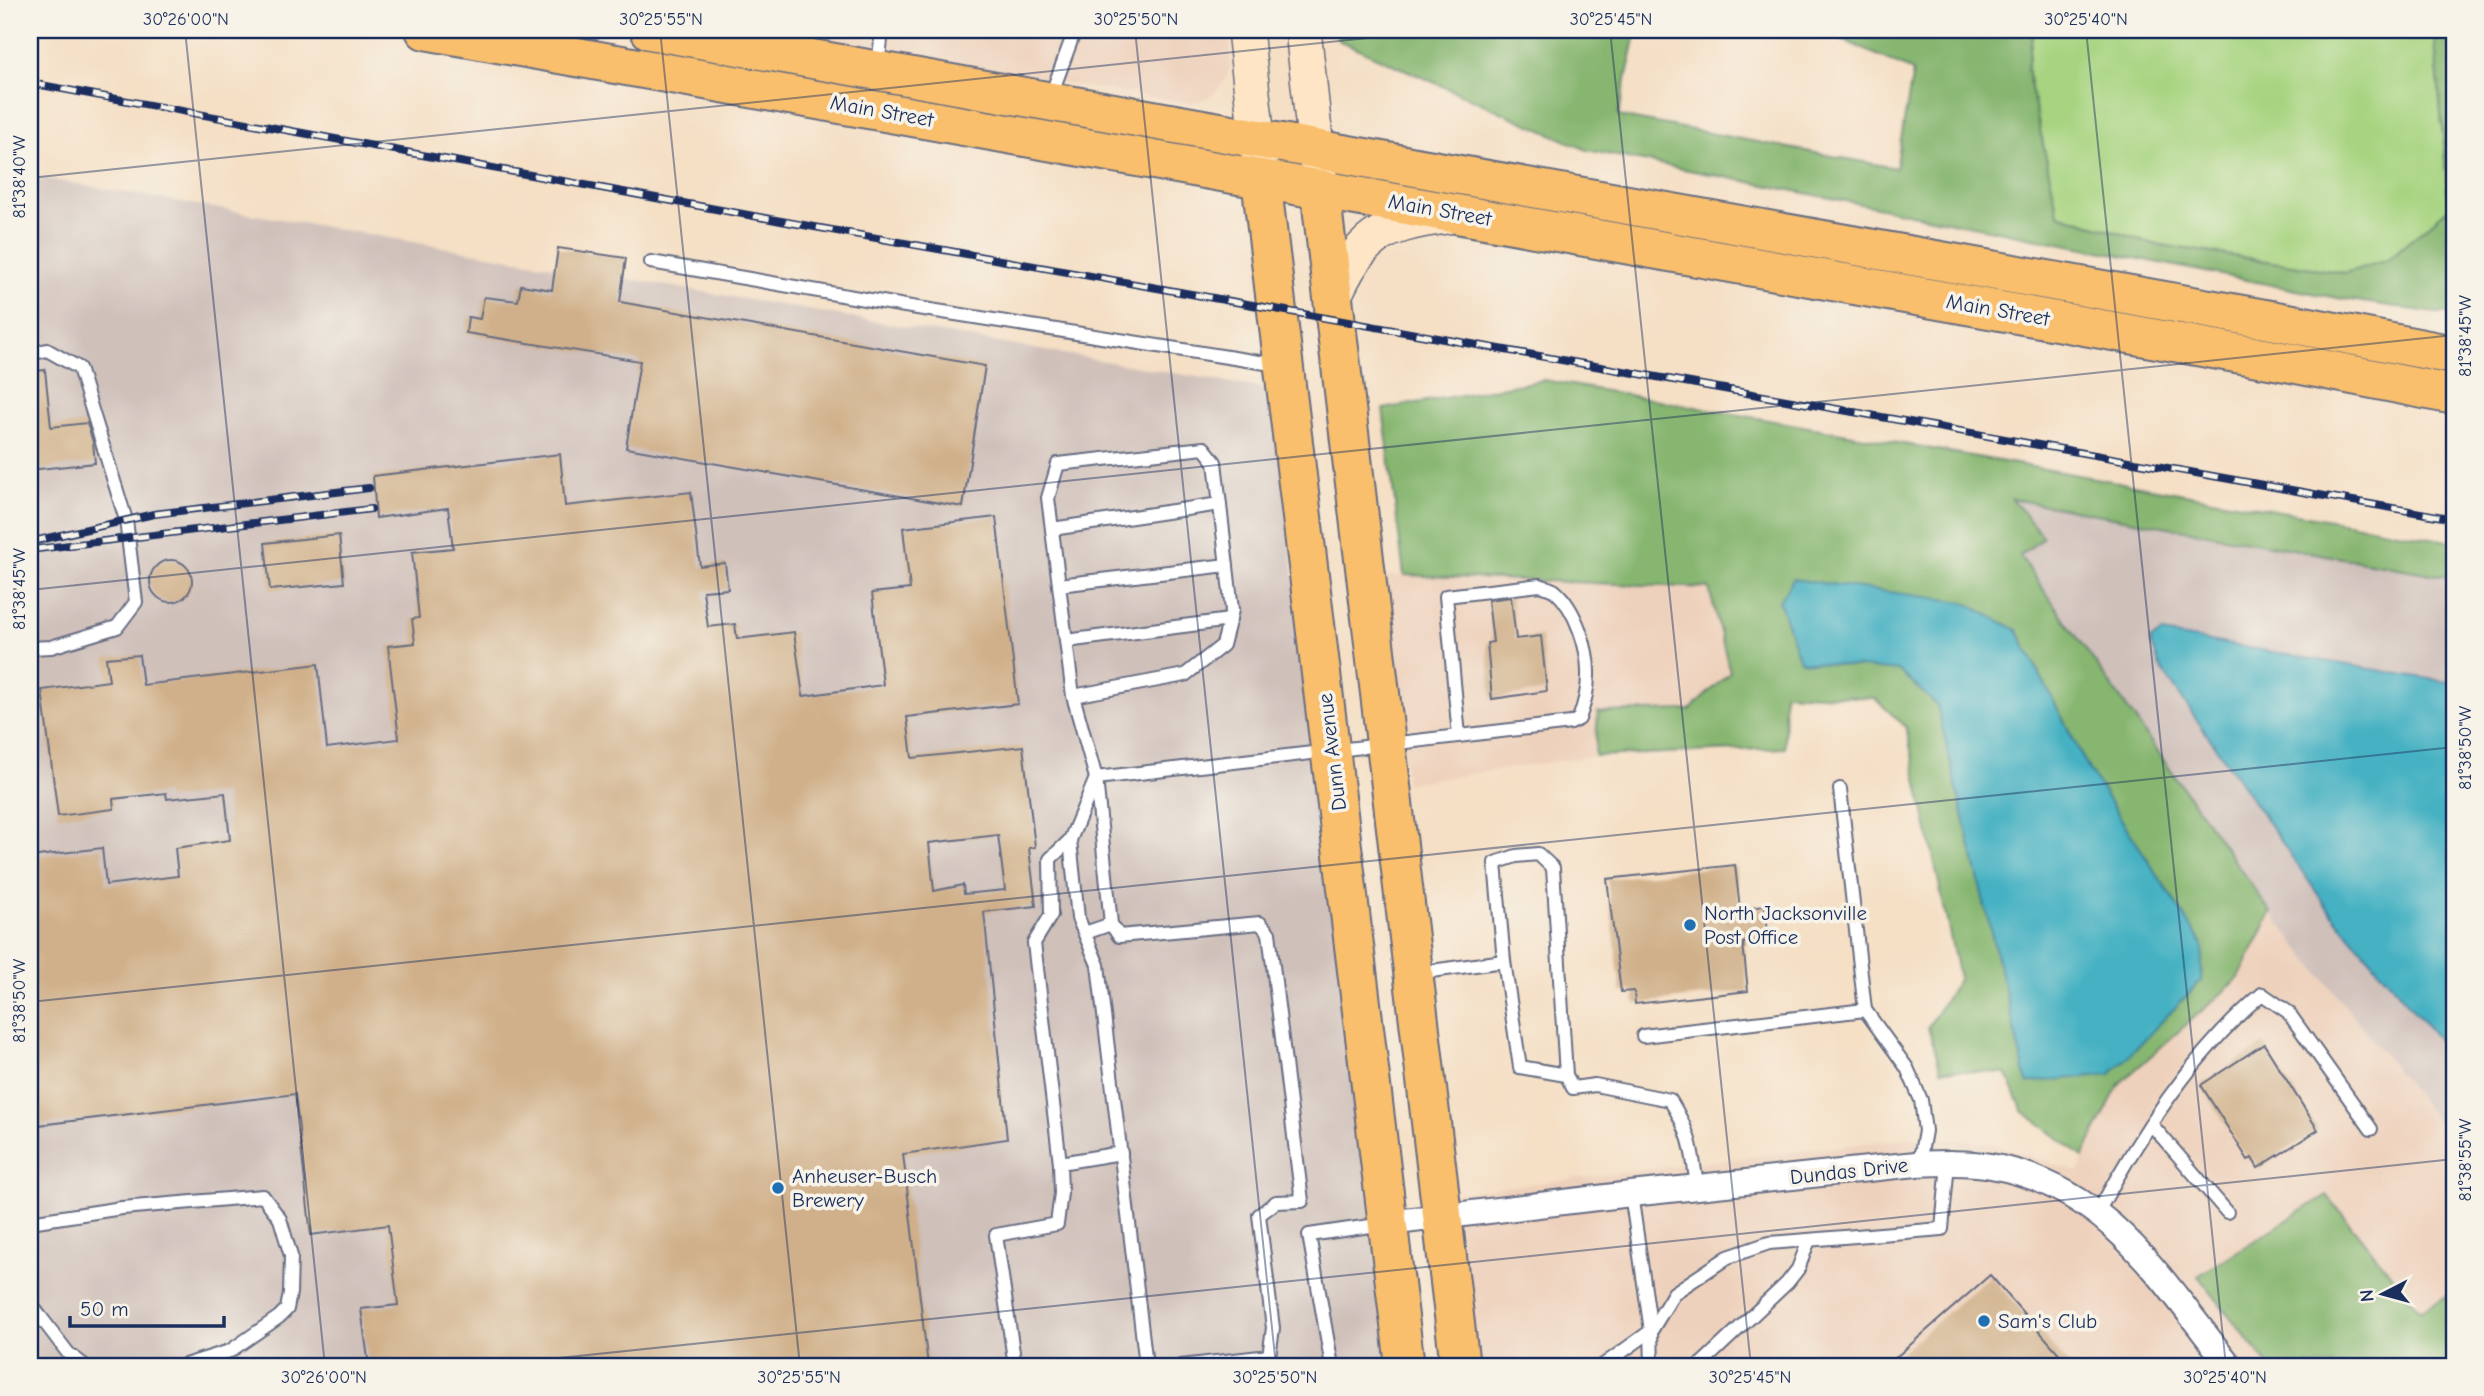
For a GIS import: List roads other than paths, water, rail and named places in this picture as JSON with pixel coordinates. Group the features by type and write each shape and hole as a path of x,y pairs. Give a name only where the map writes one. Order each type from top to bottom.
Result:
{"main road":[{"name":"Main Street","path":"425,30 1320,188 2292,363 2454,395"},
{"name":"Main Street","path":"655,30 793,43 877,71 2290,323 2454,355"},
{"name":"Dunn Avenue","path":"1245,30 1405,1366"},
{"path":"1303,30 1332,300 1460,1366"},
{"path":"1332,300 1347,268 1365,244 1378,234 1410,220 1462,214"}],"street":[{"path":"655,30 662,73"},
{"name":"Dundas Drive","path":"1388,1223 1919,1164 1990,1166 2046,1181 2098,1212 2144,1255 2230,1366"}],"lane":[{"path":"877,71 882,30"},
{"path":"1049,101 1074,30"},
{"path":"651,262 918,309 1286,366"},
{"path":"30,354 47,351 79,368 127,520 136,602 117,627 51,647 30,648"},
{"path":"1073,696 1185,675 1223,645 1232,610 1215,462 1204,448 1058,464 1048,498 1073,696 1096,778 1111,924 1119,936 1260,923 1269,933 1301,1201 1276,1202 1259,1216 1273,1328 1269,1356 1181,1366"},
{"path":"1052,529 1220,504"},
{"path":"1059,585 1227,565"},
{"path":"1096,778 1385,746 1570,723 1579,719 1589,674 1585,648 1570,611 1554,590 1540,585 1446,596 1459,736"},
{"path":"1066,641 1230,620"},
{"path":"1015,1366 996,1235 1057,1224 1060,1193 1060,1163 1034,943 1051,915 1050,859 1070,840 1096,778"},
{"path":"1840,789 1865,1010 1907,1068 1921,1100 1925,1131 1919,1164"},
{"path":"1070,840 1078,918 1098,965 1146,1365 1149,1366"},
{"path":"1566,1075 1520,1067 1504,961 1494,863 1516,856 1538,854 1553,868 1566,1075 1573,1088 1595,1085 1670,1100 1692,1143 1697,1187"},
{"path":"1085,933 1111,924"},
{"path":"1413,974 1504,961"},
{"path":"2098,1212 2125,1162 2168,1099 2233,1019 2262,995 2288,1012 2371,1129"},
{"path":"1643,1036 1865,1010"},
{"path":"2151,1124 2227,1212"},
{"path":"1060,1163 1121,1153"},
{"path":"1602,1366 1651,1331 1674,1293 1728,1257 1769,1243 1942,1229 1948,1163"},
{"path":"1631,1194 1651,1331 1652,1366"},
{"path":"30,1222 122,1208 263,1196 280,1219 291,1256 287,1309 230,1351 182,1366"},
{"path":"1332,1366 1309,1235 1388,1223"},
{"path":"1699,1366 1787,1283 1798,1269 1809,1240"},
{"path":"30,1303 68,1353 85,1366"}],"water":[{"path":"1793,579 1964,602 2017,630 2088,768 2203,945 2201,981 2111,1074 2027,1083 1937,705 1899,671 1800,661 1779,601"},
{"path":"2162,633 2454,683 2454,1058 2331,913 2160,667 2150,640"}],"railway":[{"path":"30,83 781,221 2454,519"},
{"path":"30,542 154,514 369,488"},
{"path":"37,549 371,509"}],"place":[{"name":"North Jacksonville Post Office","path":"1690,925"},
{"name":"Anheuser-Busch Brewery","path":"778,1188"},
{"name":"Sam's Club","path":"1984,1321"}]}
